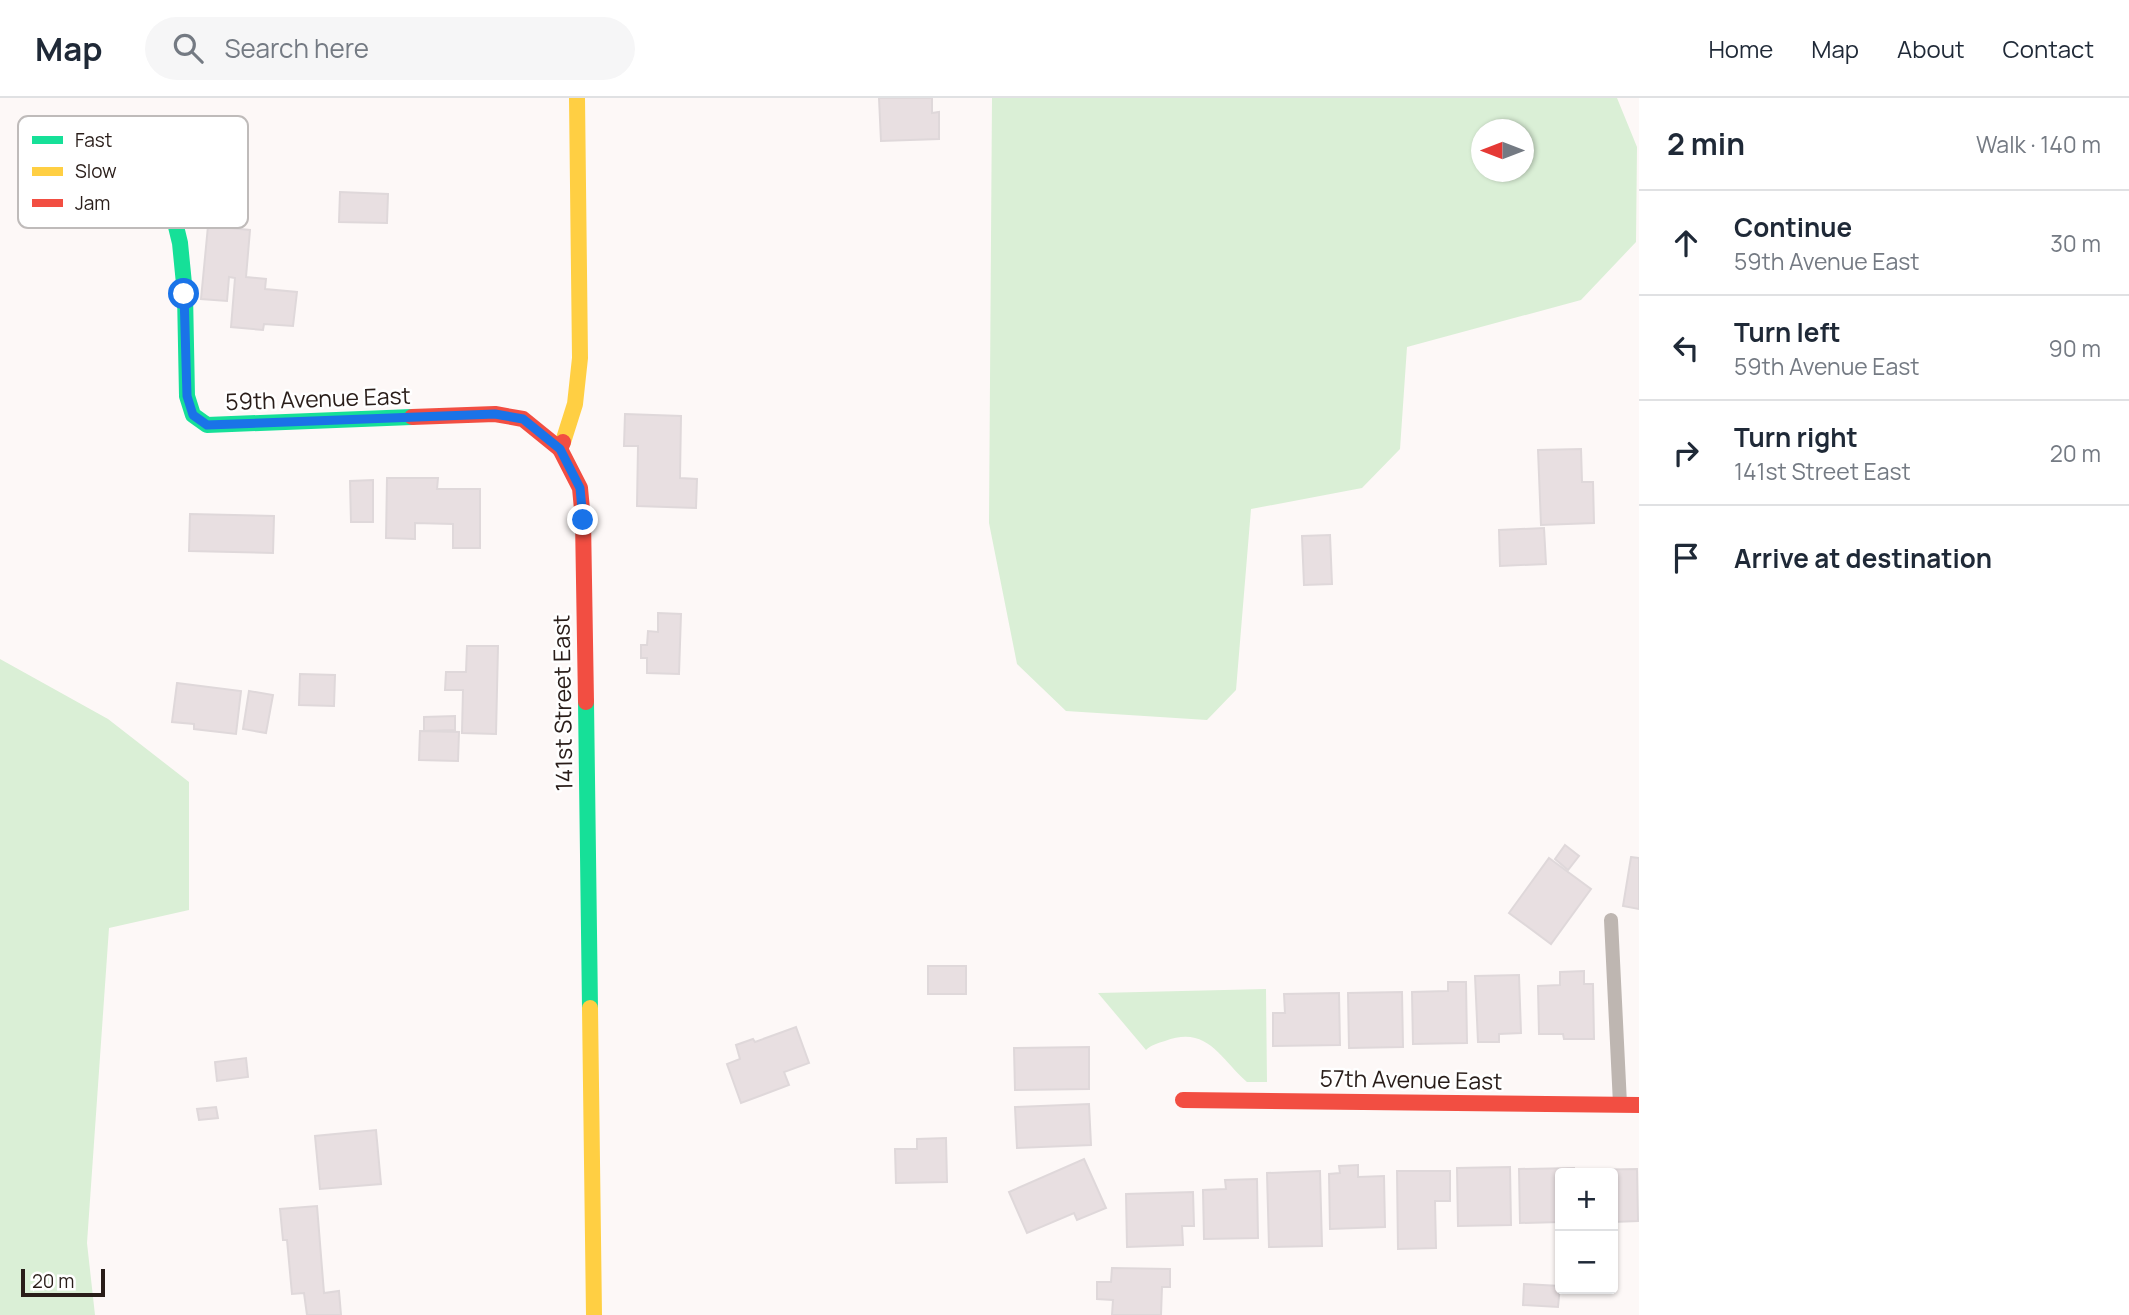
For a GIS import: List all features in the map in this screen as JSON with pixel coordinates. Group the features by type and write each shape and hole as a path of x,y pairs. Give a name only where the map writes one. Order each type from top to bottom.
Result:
{"street":[{"path":"560,449 571,425 579,391 577,98"},
{"name":"59th Avenue East","path":"176,228 184,294 187,396 193,415 207,425 495,414 523,419 560,449"},
{"name":"141st Street East","path":"560,449 580,488 583,520 594,1315"},
{"name":"57th Avenue East","path":"1183,1100 1639,1105"}],"lane":[{"path":"1611,920 1620,1105"}],"green space":[{"path":"992,98 1617,98 1637,147 1636,242 1581,300 1407,347 1400,449 1362,488 1251,509 1236,690 1207,720 1066,711 1017,664 989,523"},
{"path":"0,659 108,719 189,782 189,910 109,928 87,1243 95,1315 0,1315"},
{"path":"1266,989 1267,1082 1247,1082 1212,1047 1192,1037 1165,1041 1146,1050 1098,993"}],"building":[{"path":"879,98 932,98 932,113 939,112 939,139 881,141"},
{"path":"340,192 388,194 387,223 339,222"},
{"path":"208,228 250,230 246,277 266,279 265,289 297,292 293,326 264,324 263,330 231,327 235,278 229,277 227,301 201,299"},
{"path":"625,414 681,416 680,478 697,479 696,508 637,506 638,446 624,446"},
{"path":"1581,449 1582,482 1593,482 1594,523 1541,525 1538,450"},
{"path":"387,478 438,478 437,489 480,489 480,548 453,548 453,524 415,523 415,539 386,538"},
{"path":"373,480 373,522 351,522 350,481"},
{"path":"190,514 274,516 273,553 189,551"},
{"path":"1544,528 1546,564 1500,566 1499,530"},
{"path":"1330,535 1332,584 1304,585 1302,536"},
{"path":"658,613 681,614 679,674 647,673 647,658 641,658 641,645 647,645 648,631 658,632"},
{"path":"467,646 498,646 496,734 462,733 463,690 445,690 446,672 466,672"},
{"path":"300,674 335,675 334,706 299,705"},
{"path":"177,683 241,691 236,734 194,729 194,724 172,722"},
{"path":"249,691 273,695 266,733 243,729"},
{"path":"455,716 455,730 424,731 424,717"},
{"path":"420,731 459,732 458,761 419,760"},
{"path":"1565,845 1579,856 1568,870 1555,859"},
{"path":"1631,857 1639,858 1639,909 1623,906"},
{"path":"1549,858 1591,889 1551,944 1509,913"},
{"path":"928,966 966,966 966,994 928,994"},
{"path":"1584,971 1584,984 1593,984 1594,1039 1564,1039 1563,1034 1539,1034 1538,986 1560,985 1560,972"},
{"path":"1519,975 1521,1033 1499,1034 1499,1042 1478,1042 1475,976"},
{"path":"1448,982 1466,982 1467,1043 1413,1044 1412,992 1448,991"},
{"path":"1402,992 1403,1047 1349,1048 1348,993"},
{"path":"1339,993 1340,1045 1273,1046 1273,1013 1285,1013 1284,994"},
{"path":"796,1027 809,1063 784,1072 789,1085 741,1103 727,1064 740,1059 736,1045 753,1039 755,1042"},
{"path":"1089,1047 1089,1089 1015,1090 1014,1048"},
{"path":"246,1058 248,1077 217,1081 215,1062"},
{"path":"1089,1104 1091,1145 1017,1148 1015,1107"},
{"path":"216,1107 218,1118 199,1120 197,1109"},
{"path":"376,1130 381,1184 320,1189 315,1136"},
{"path":"946,1138 947,1182 896,1183 895,1149 917,1149 917,1139"},
{"path":"1084,1159 1106,1208 1077,1220 1074,1213 1027,1233 1009,1192"},
{"path":"1358,1165 1358,1177 1384,1176 1385,1227 1330,1229 1329,1174 1340,1173 1339,1166"},
{"path":"1510,1167 1511,1225 1458,1226 1457,1168"},
{"path":"1555,1168 1555,1222 1520,1223 1519,1169"},
{"path":"1618,1169 1637,1169 1638,1221 1618,1222"},
{"path":"1320,1171 1322,1246 1269,1247 1267,1173"},
{"path":"1397,1171 1450,1171 1450,1201 1435,1201 1436,1248 1398,1249"},
{"path":"1257,1179 1258,1238 1204,1239 1203,1190 1226,1189 1225,1180"},
{"path":"1193,1192 1194,1226 1182,1226 1183,1245 1127,1247 1126,1194"},
{"path":"317,1206 324,1293 339,1291 341,1315 307,1315 304,1293 292,1294 287,1240 283,1240 280,1209"},
{"path":"1112,1268 1170,1269 1170,1287 1162,1287 1161,1315 1112,1315 1113,1300 1097,1299 1097,1282 1111,1282"},
{"path":"1524,1284 1555,1286 1555,1294 1559,1294 1558,1307 1523,1305"}],"traffic: fast":[{"path":"176,228 185,294 187,396 193,415 207,425 412,417"},
{"path":"586,702 590,1008"}],"traffic: slow":[{"path":"563,442 575,404 580,358 577,98"},
{"path":"590,1008 594,1315"}],"traffic: jam":[{"path":"412,417 495,414 523,419 560,449"},
{"path":"563,442 560,449 580,488 583,520 586,702"},
{"path":"1183,1100 1639,1105"}],"route":[{"path":"184,294 187,396 193,415 207,425 495,414 523,419 560,449 580,488 583,520"}]}
